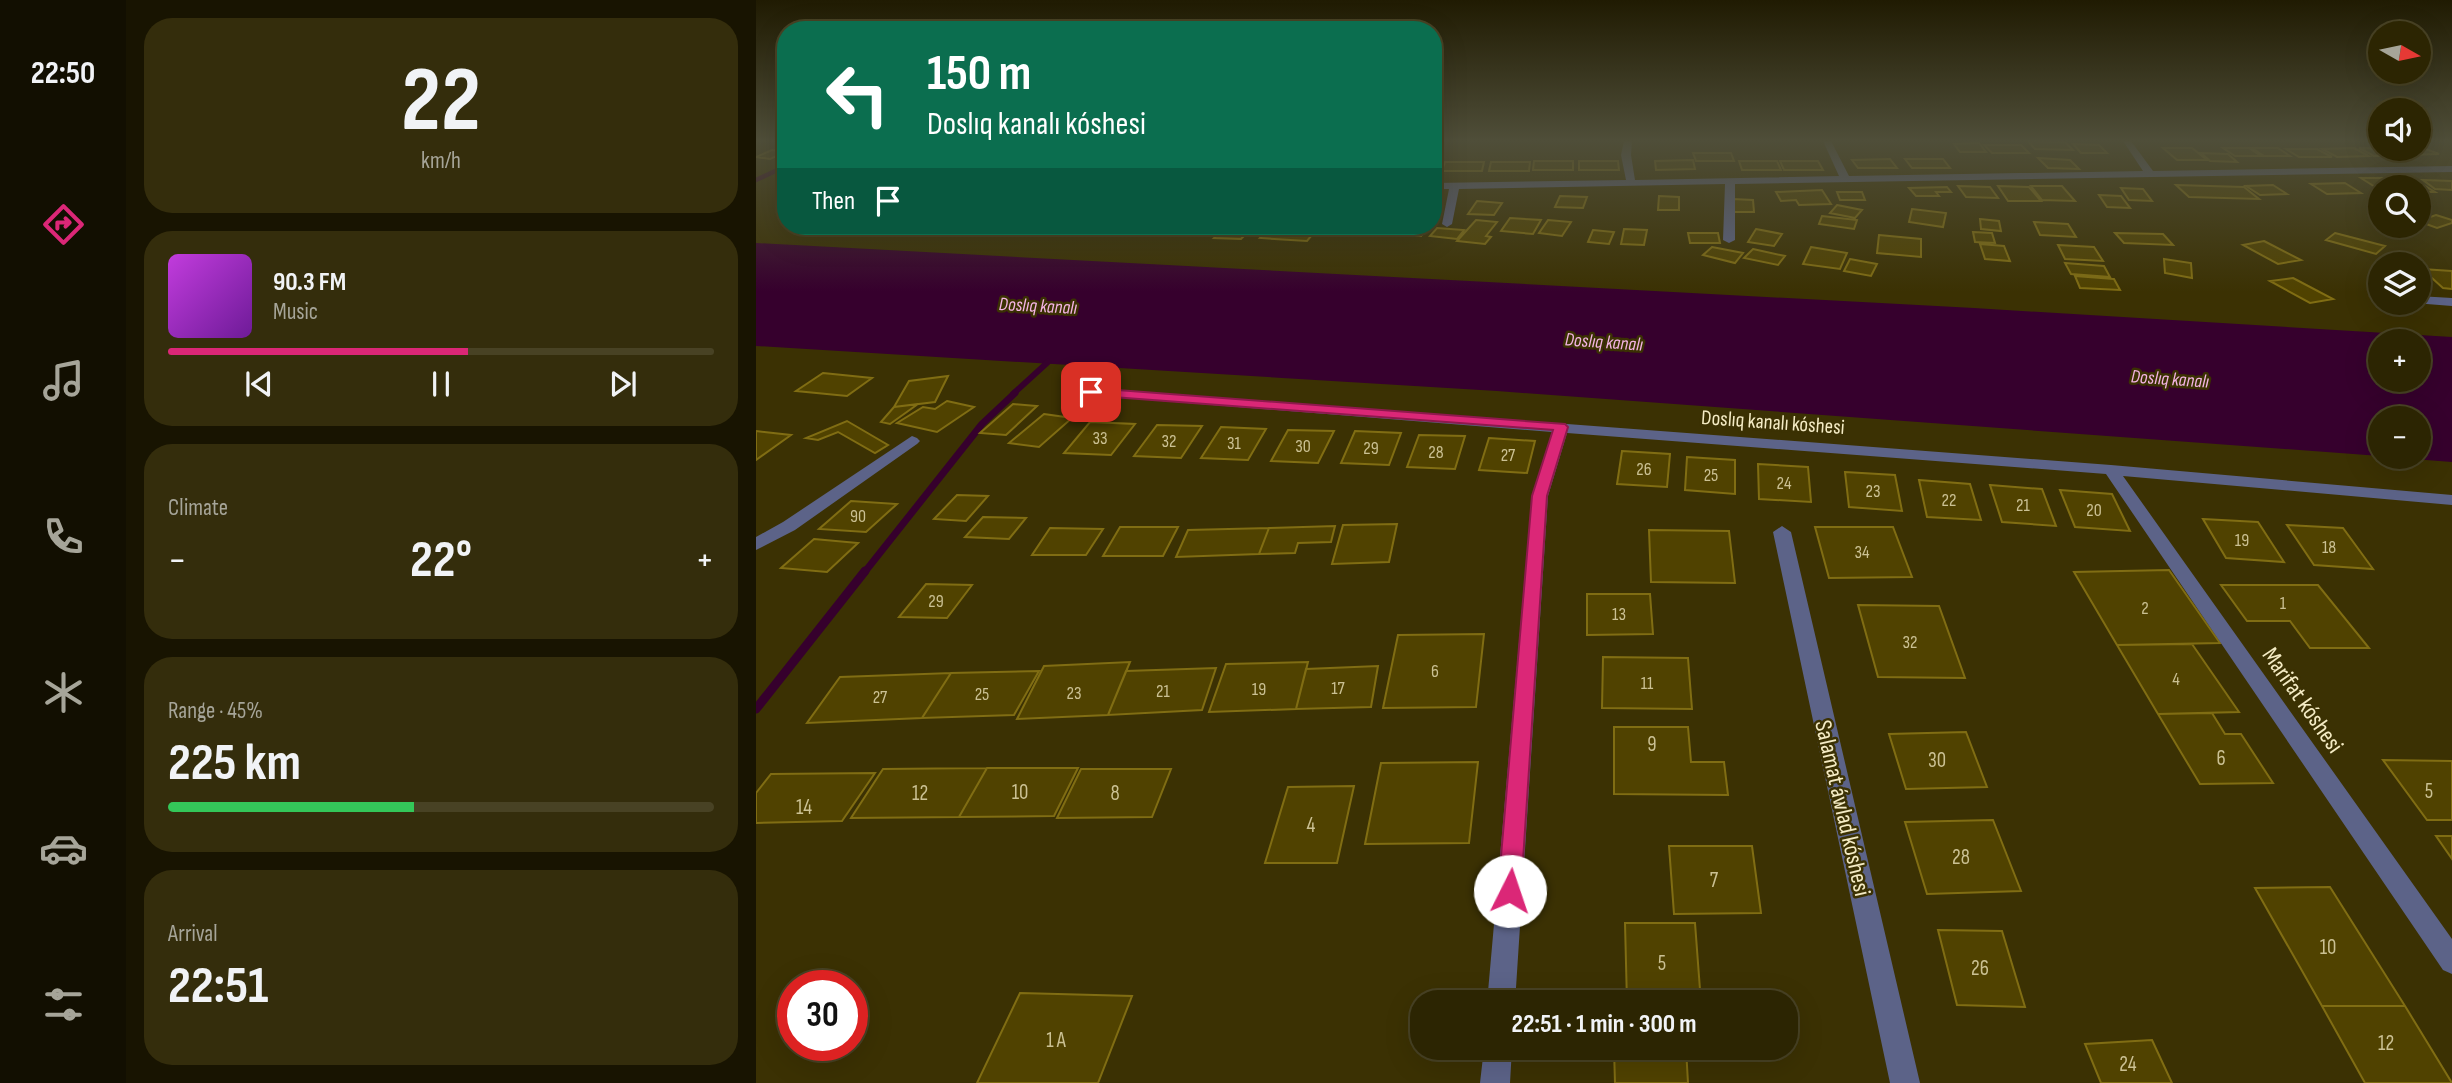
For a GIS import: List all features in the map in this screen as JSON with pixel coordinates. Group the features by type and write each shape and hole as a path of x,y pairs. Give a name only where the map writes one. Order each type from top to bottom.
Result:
{"street":[{"path":"1447,224 1453,192"},
{"path":"1729,240 1730,192"},
{"path":"2431,301 2452,302"},
{"name":"Doslıq kanalı kóshesi","path":"1091,392 2111,470 2452,500"},
{"path":"1502,990 1540,496 1561,427"},
{"path":"756,544 789,526 912,441"},
{"name":"Marifat kóshesi","path":"2111,470 2452,961"},
{"name":"Salamat áwlad kóshesi","path":"1782,532 1905,1083"},
{"path":"1495,1083 1497,1060"}],"water":[{"name":"Doslıq kanalı","path":"756,243 1974,308 2368,332 2368,392 2431,392 2431,336 2452,337 2452,462 2431,460 2431,406 2368,406 2368,455 1497,391 756,346"}],"building":[{"path":"1776,192 1823,192 1831,204 1799,205 1796,200 1781,201"},
{"path":"1837,192 1862,192 1865,200 1840,200"},
{"path":"1912,192 1951,192 1936,192 1939,196 1916,196"},
{"path":"1962,192 1993,192 1998,198 1966,197"},
{"path":"2002,192 2033,192 2041,201 2008,201"},
{"path":"2035,192 2067,192 2075,201 2042,200"},
{"path":"2123,192 2145,192 2152,201 2129,200"},
{"path":"2183,192 2250,192 2259,199 2189,197"},
{"path":"2255,192 2283,192 2287,194 2260,195"},
{"path":"2323,192 2361,193 2327,194"},
{"path":"2099,195 2121,196 2130,208 2107,207"},
{"path":"1560,196 1587,197 1583,208 1555,207"},
{"path":"1659,196 1679,197 1679,210 1658,210"},
{"path":"1732,199 1753,200 1754,212 1732,212"},
{"path":"1477,201 1502,203 1494,215 1468,214"},
{"path":"1837,205 1862,210 1855,218 1830,213"},
{"path":"1912,209 1946,213 1943,227 1909,222"},
{"path":"2436,215 2452,220 2452,223 2437,228 2431,226 2431,217"},
{"path":"1822,216 1857,220 1854,229 1819,224"},
{"path":"1510,218 1541,220 1533,234 1501,231"},
{"path":"1980,219 1999,221 2001,231 1981,229"},
{"path":"1476,220 1497,222 1486,236 1491,237 1485,244 1457,241"},
{"path":"1548,220 1571,222 1562,236 1539,233"},
{"path":"2034,222 2068,224 2076,237 2040,235"},
{"path":"1442,228 1464,230 1457,239 1430,236 1442,235"},
{"path":"1624,229 1647,230 1644,245 1621,244"},
{"path":"1756,229 1782,234 1774,246 1748,242"},
{"path":"1593,230 1614,232 1609,244 1588,242"},
{"path":"1973,232 1992,233 1995,243 1975,242"},
{"path":"1688,233 1718,233 1720,243 1690,243"},
{"path":"2115,233 2163,234 2173,245 2124,243"},
{"path":"2335,233 2385,246 2378,252 2369,252 2326,240"},
{"path":"1217,235 1245,235 1241,239 1214,238"},
{"path":"1263,235 1312,235 1307,241 1260,238"},
{"path":"1879,235 1921,239 1921,257 1877,253"},
{"path":"2264,241 2301,260 2278,264 2243,245"},
{"path":"1980,244 2004,246 2010,261 1985,259"},
{"path":"2058,245 2094,247 2103,261 2065,259"},
{"path":"1712,247 1743,253 1735,263 1703,255"},
{"path":"1811,247 1847,253 1840,269 1803,264"},
{"path":"1753,249 1785,256 1778,265 1744,258"},
{"path":"1850,259 1877,264 1871,276 1844,271"},
{"path":"2164,259 2191,263 2192,278 2165,273"},
{"path":"2065,263 2104,266 2110,277 2071,274"},
{"path":"2431,270 2452,271 2452,289 2443,288 2431,277"},
{"path":"2075,276 2114,279 2120,290 2080,288"},
{"path":"2293,278 2333,299 2310,303 2270,281"},
{"path":"823,373 872,378 847,396 796,391"},
{"path":"948,376 935,402 894,407 909,381"},
{"path":"947,401 974,407 937,432 897,423 923,407 935,409"},
{"path":"918,404 890,424 881,422 894,407"},
{"path":"1013,404 1037,406 1006,435 980,433"},
{"path":"1044,414 1072,418 1039,447 1009,443"},
{"path":"847,421 888,445 875,453 838,432 818,440 806,438"},
{"path":"1090,422 1135,424 1111,455 1064,453"},
{"path":"1157,425 1202,426 1181,458 1134,456"},
{"path":"1221,427 1266,429 1248,460 1201,458"},
{"path":"1288,430 1334,431 1318,463 1271,461"},
{"path":"756,431 791,435 756,460"},
{"path":"1355,431 1401,433 1389,465 1341,463"},
{"path":"1419,435 1465,436 1455,469 1407,467"},
{"path":"1489,438 1535,441 1527,473 1479,470"},
{"path":"1622,451 1670,454 1667,487 1617,484"},
{"path":"1687,457 1735,460 1735,494 1685,490"},
{"path":"1758,464 1808,467 1811,502 1759,499"},
{"path":"1845,472 1895,475 1902,511 1849,507"},
{"path":"1919,480 1970,484 1981,520 1927,517"},
{"path":"1990,485 2042,489 2056,526 2002,522"},
{"path":"2060,490 2112,494 2130,531 2075,527"},
{"path":"957,495 988,496 966,521 934,519"},
{"path":"851,501 897,504 866,532 819,529"},
{"path":"983,517 1026,518 1009,539 965,537"},
{"path":"2203,519 2258,522 2284,562 2226,558"},
{"path":"1397,524 1389,562 1332,564 1343,525"},
{"path":"2287,525 2343,528 2373,569 2314,565"},
{"path":"1335,526 1331,542 1298,543 1295,553 1259,554 1269,528"},
{"path":"1120,527 1178,527 1163,556 1103,556"},
{"path":"1815,527 1893,527 1912,577 1829,578"},
{"path":"1050,528 1103,529 1086,555 1032,555"},
{"path":"1269,528 1259,554 1176,557 1188,530"},
{"path":"1649,530 1729,531 1735,583 1651,582"},
{"path":"814,539 858,543 827,572 781,568"},
{"path":"2169,570 2220,643 2117,645 2074,572"},
{"path":"926,584 972,585 947,618 899,617"},
{"path":"2221,585 2318,585 2369,648 2310,648 2290,621 2247,621"},
{"path":"1587,594 1650,594 1653,634 1587,635"},
{"path":"1858,605 1939,606 1965,678 1878,677"},
{"path":"1484,634 1476,707 1383,708 1398,635"},
{"path":"2192,644 2239,712 2158,714 2117,645"},
{"path":"1603,657 1688,658 1692,709 1602,708"},
{"path":"1130,662 1108,715 1017,719 1044,666"},
{"path":"1308,662 1296,709 1209,712 1226,664"},
{"path":"1378,666 1371,707 1296,709 1306,669"},
{"path":"1216,668 1202,710 1108,715 1126,671"},
{"path":"1039,671 1014,715 922,718 951,673"},
{"path":"951,673 922,718 807,723 840,677"},
{"path":"2212,713 2225,734 2241,734 2273,783 2200,784 2158,714"},
{"path":"1614,727 1688,727 1691,762 1724,762 1728,795 1614,794"},
{"path":"1966,732 1987,787 1906,789 1889,734"},
{"path":"2383,760 2452,761 2452,820 2427,820"},
{"path":"1478,762 1469,843 1365,844 1381,763"},
{"path":"987,768 1078,768 1054,816 959,817"},
{"path":"987,768 959,817 851,818 883,769"},
{"path":"1081,769 1171,769 1152,817 1057,818"},
{"path":"875,773 842,821 756,823 756,793 771,774"},
{"path":"1354,786 1337,863 1265,863 1288,787"},
{"path":"1993,820 2021,891 1927,894 1905,822"},
{"path":"2436,836 2452,836 2452,859"},
{"path":"1669,846 1752,846 1761,913 1674,914"},
{"path":"2330,887 2405,1006 2322,1006 2255,888"},
{"path":"1625,923 1695,923 1700,990 1627,990"},
{"path":"1938,930 2002,931 2025,1007 1957,1005"},
{"path":"1020,993 1132,996 1098,1083 977,1083"},
{"path":"2322,1006 2405,1006 2452,1083 2365,1083"},
{"path":"2152,1040 2172,1083 2101,1083 2085,1044"},
{"path":"1614,1060 1687,1060 1688,1083 1615,1083"}],"waterway":[{"path":"1013,394 1048,362"},
{"path":"864,573 982,424 1015,393"},
{"path":"756,709 865,571"}],"route":[{"path":"1091,392 1561,427 1540,496 1510,891"}]}
